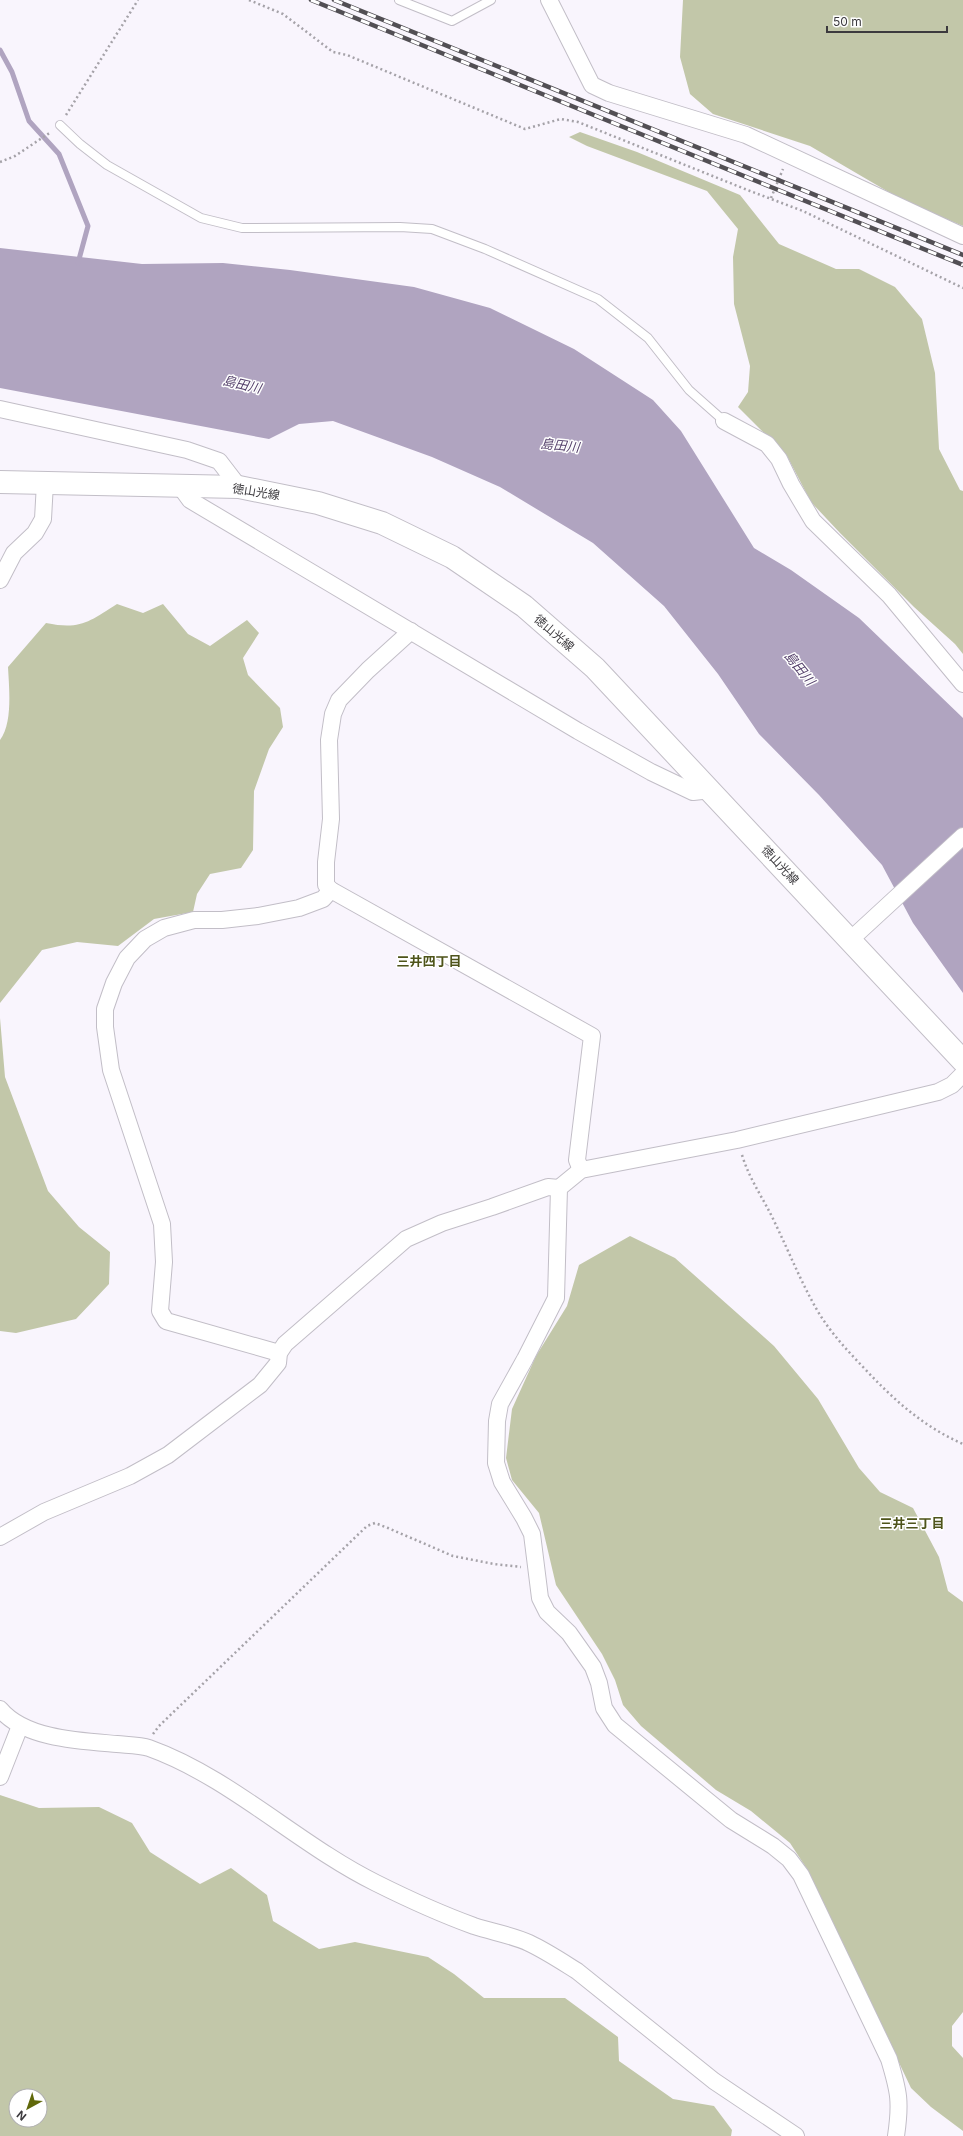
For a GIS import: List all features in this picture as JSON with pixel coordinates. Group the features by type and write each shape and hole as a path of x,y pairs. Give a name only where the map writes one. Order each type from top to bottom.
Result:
{"main road":[{"name":"徳山光線","path":"0,482 239,487 318,503 382,523 452,557 524,606 595,668 711,790 849,941 963,1061"}],"street":[{"path":"549,0 592,85 609,93 746,136 788,154 963,236"},
{"path":"0,409 187,450 219,461 239,487"},
{"path":"724,421 767,444 779,459 790,484 812,521 889,595 963,684"},
{"path":"0,580 14,553 35,533 43,519 45,483"},
{"path":"179,485 190,500 578,731 651,772 693,792 711,790"},
{"path":"411,631 368,670 339,700 333,714 329,740 331,818 326,862 326,885 331,890 592,1036 577,1160 581,1170"},
{"path":"849,941 963,836"},
{"path":"279,1353 166,1320 160,1311 164,1262 162,1224 111,1070 105,1027 105,1010 114,983 127,958 145,939 164,928 194,920 222,920 251,917 300,908 323,899 331,890"},
{"path":"0,1537 44,1512 130,1476 168,1455 260,1385 278,1363 279,1353 285,1344 406,1239 442,1223 492,1208 548,1187 559,1188 581,1170 737,1140 938,1092 952,1085 963,1074"},
{"path":"559,1188 556,1298 526,1359 500,1404 496,1463 502,1482 532,1534 540,1598 547,1612 569,1633 592,1667 600,1683 604,1708 615,1725 731,1820 773,1846 790,1859 801,1875 890,2059 899,2091 899,2113 896,2136"},
{"path":"0,1709 7,1717 20,1726 66,1739 147,1747 179,1761 227,1788 334,1860 375,1883 423,1906 474,1926 528,1942 577,1971 714,2081 796,2136"},
{"path":"0,1777 20,1726"}],"lane":[{"path":"402,1 452,21 491,0"},
{"path":"60,125 80,144 107,165 201,218 242,228 400,227 432,229 485,249 598,299 648,338 689,390 724,421"}],"path":[{"path":"0,162 15,156 60,125 138,0"},
{"path":"249,0 283,14 332,52 354,58 525,128 561,119 578,122 803,211 963,288"},
{"path":"771,198 788,154"},
{"path":"737,1140 748,1175 774,1221 810,1298 837,1340 904,1409 944,1436 963,1444"},
{"path":"147,1747 151,1736 159,1726 367,1526 375,1523 453,1556 525,1568 535,1566"}],"green space":[{"path":"683,0 963,0 963,226 904,201 810,146 713,114 690,94 680,57"},
{"path":"580,132 637,152 740,195 779,244 836,269 859,269 895,287 922,319 935,373 939,449 960,490 963,491 963,654 955,644 914,607 840,533 811,502 787,456 738,407 748,392 750,366 734,304 733,257 738,229 707,191 587,146 569,137"},
{"path":"117,604 143,613 163,604 188,634 210,646 247,620 259,633 243,658 248,675 280,708 283,727 269,749 254,791 253,850 241,868 210,874 197,894 193,912 154,919 118,946 77,942 42,950 0,1003 0,740 4,733 9,715 8,667 46,623 68,626 84,623 99,616"},
{"path":"0,1018 5,1077 48,1191 79,1227 110,1252 109,1284 76,1319 16,1333 0,1331"},
{"path":"630,1236 675,1258 774,1346 818,1399 859,1468 880,1492 913,1508 939,1557 948,1591 963,1602 963,2012 952,2026 952,2046 963,2058 963,2131 931,2107 911,2088 807,1869 790,1843 751,1811 716,1790 641,1726 623,1705 615,1680 602,1654 556,1585 539,1513 512,1480 506,1458 512,1409 536,1356 567,1306 579,1265"},
{"path":"0,1795 39,1808 99,1807 132,1823 150,1852 200,1884 231,1868 267,1895 273,1921 319,1949 355,1942 428,1957 454,1974 484,1998 565,1998 618,2037 619,2061 673,2099 714,2106 732,2130 731,2136 0,2136"}],"water":[{"name":"島田川","path":"0,248 142,264 223,263 290,270 414,287 490,308 574,349 653,400 681,431 754,548 791,570 859,618 963,718 963,993 913,923 882,865 819,795 759,734 718,674 664,606 593,543 500,487 432,457 333,421 299,424 269,439 0,388"}],"waterway":[{"path":"0,50 12,72 29,121 59,154 88,226 78,263"}],"railway":[{"path":"311,0 963,265"},
{"path":"334,0 963,255"}],"district":[{"name":"三井四丁目","path":"429,961"},
{"name":"三井三丁目","path":"912,1523"}]}
